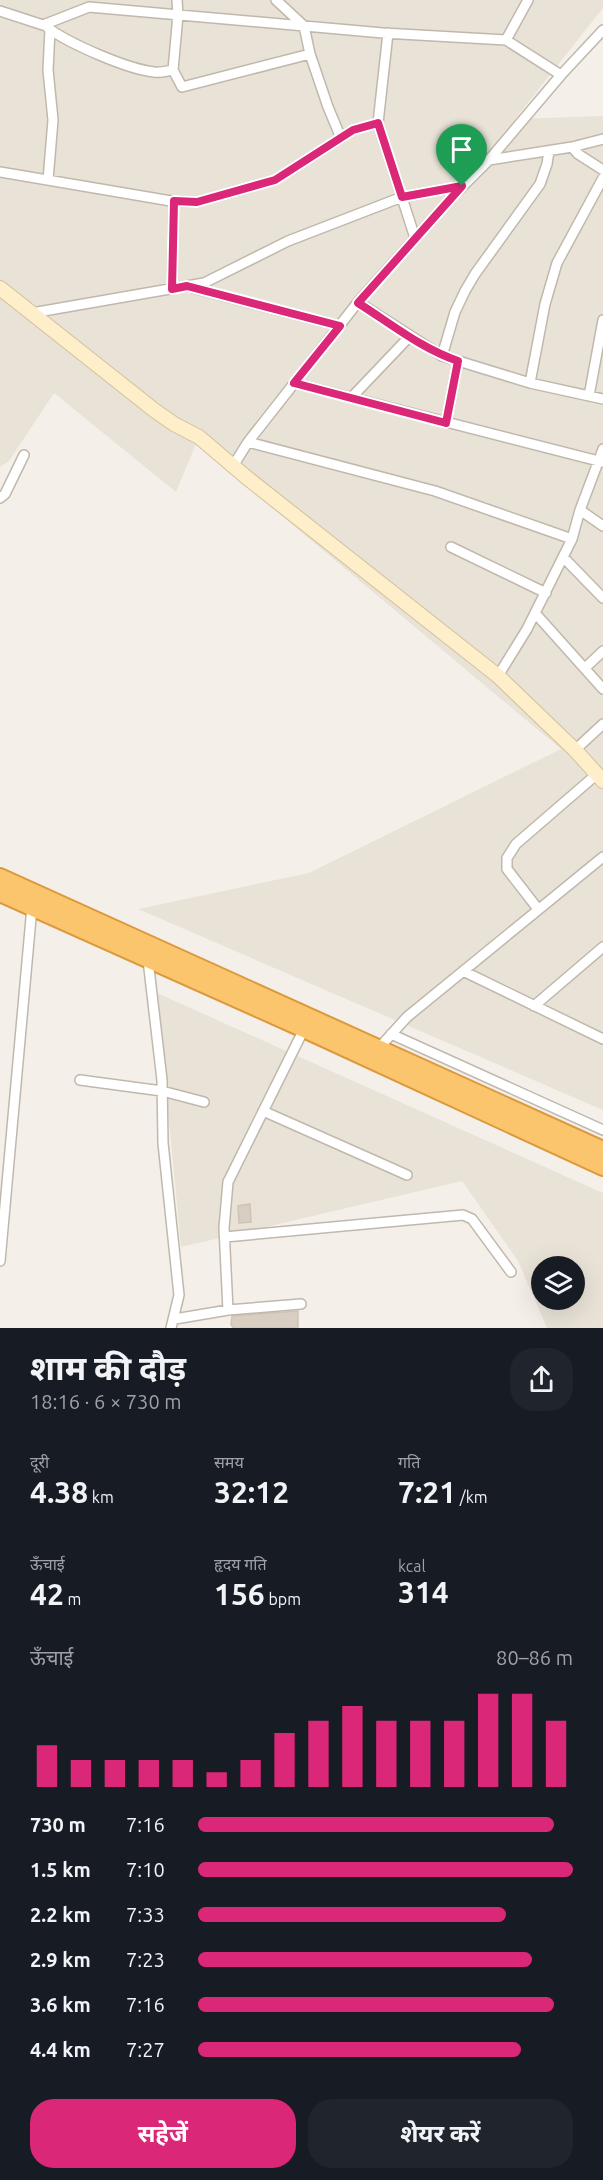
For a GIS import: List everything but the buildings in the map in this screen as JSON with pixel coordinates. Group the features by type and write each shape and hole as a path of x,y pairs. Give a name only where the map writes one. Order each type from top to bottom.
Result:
{"highway":[{"path":"0,877 603,1150"},
{"path":"0,893 304,1029 603,1167"}],"street":[{"path":"177,0 178,15 173,70 182,87 310,54"},
{"path":"276,0 304,26 310,54 341,138"},
{"path":"506,39 528,0"},
{"path":"47,28 89,8 388,33 506,39 561,75"},
{"path":"0,11 47,28 63,38 130,66 155,72 173,70"},
{"path":"47,28 53,120 48,180"},
{"path":"233,466 248,442 358,303 462,186 489,160 561,75 603,30"},
{"path":"388,33 378,123 415,238"},
{"path":"0,172 174,201 197,202 275,180 353,130 378,123"},
{"path":"489,160 572,147 603,139"},
{"path":"572,147 586,160 603,170"},
{"path":"442,356 455,312 465,291 540,184 549,151"},
{"path":"530,383 556,263 603,178"},
{"path":"32,313 204,284 288,241 402,197 462,186"},
{"path":"172,289 174,201"},
{"path":"187,286 340,326"},
{"path":"0,288 154,410 199,437 498,676 600,777 516,844 507,858 507,869 538,909"},
{"path":"358,303 442,356 530,383 603,399"},
{"path":"589,396 603,320"},
{"path":"351,398 410,336"},
{"path":"446,423 458,361"},
{"path":"294,383 600,461"},
{"path":"248,442 435,490 572,539"},
{"path":"498,676 546,593 572,539 580,510 603,449"},
{"path":"0,498 5,494 24,455"},
{"path":"580,510 603,526"},
{"path":"452,547 546,593"},
{"path":"563,557 603,598"},
{"path":"535,613 603,689"},
{"path":"585,668 603,651"},
{"path":"575,750 603,724"},
{"path":"378,1049 407,1017 603,857"},
{"path":"0,1261 32,908"},
{"path":"534,1005 603,947"},
{"path":"148,960 162,1091 163,1143 179,1295 173,1324 228,1310 301,1304"},
{"path":"463,971 603,1039"},
{"path":"228,1310 225,1237 228,1182 304,1029"},
{"path":"391,1034 603,1130"},
{"path":"80,1080 162,1091 204,1102"},
{"path":"263,1111 407,1174"},
{"path":"225,1237 463,1215 472,1219 511,1272"}],"shaded area":[{"path":"0,0 603,0 603,8 515,119 603,116 603,1110 138,909 309,873 561,749 196,444 176,492 54,393 9,461 0,467"},
{"path":"157,993 603,1193 603,1328 547,1328 539,1310 585,1310 585,1256 531,1256 531,1291 518,1261 462,1181 181,1247"}],"route":[{"path":"378,123 402,197 462,186 358,303 442,356 458,361 446,423 294,383 340,326 187,286 172,289 174,201 197,202 275,180 353,130 378,123"}]}
